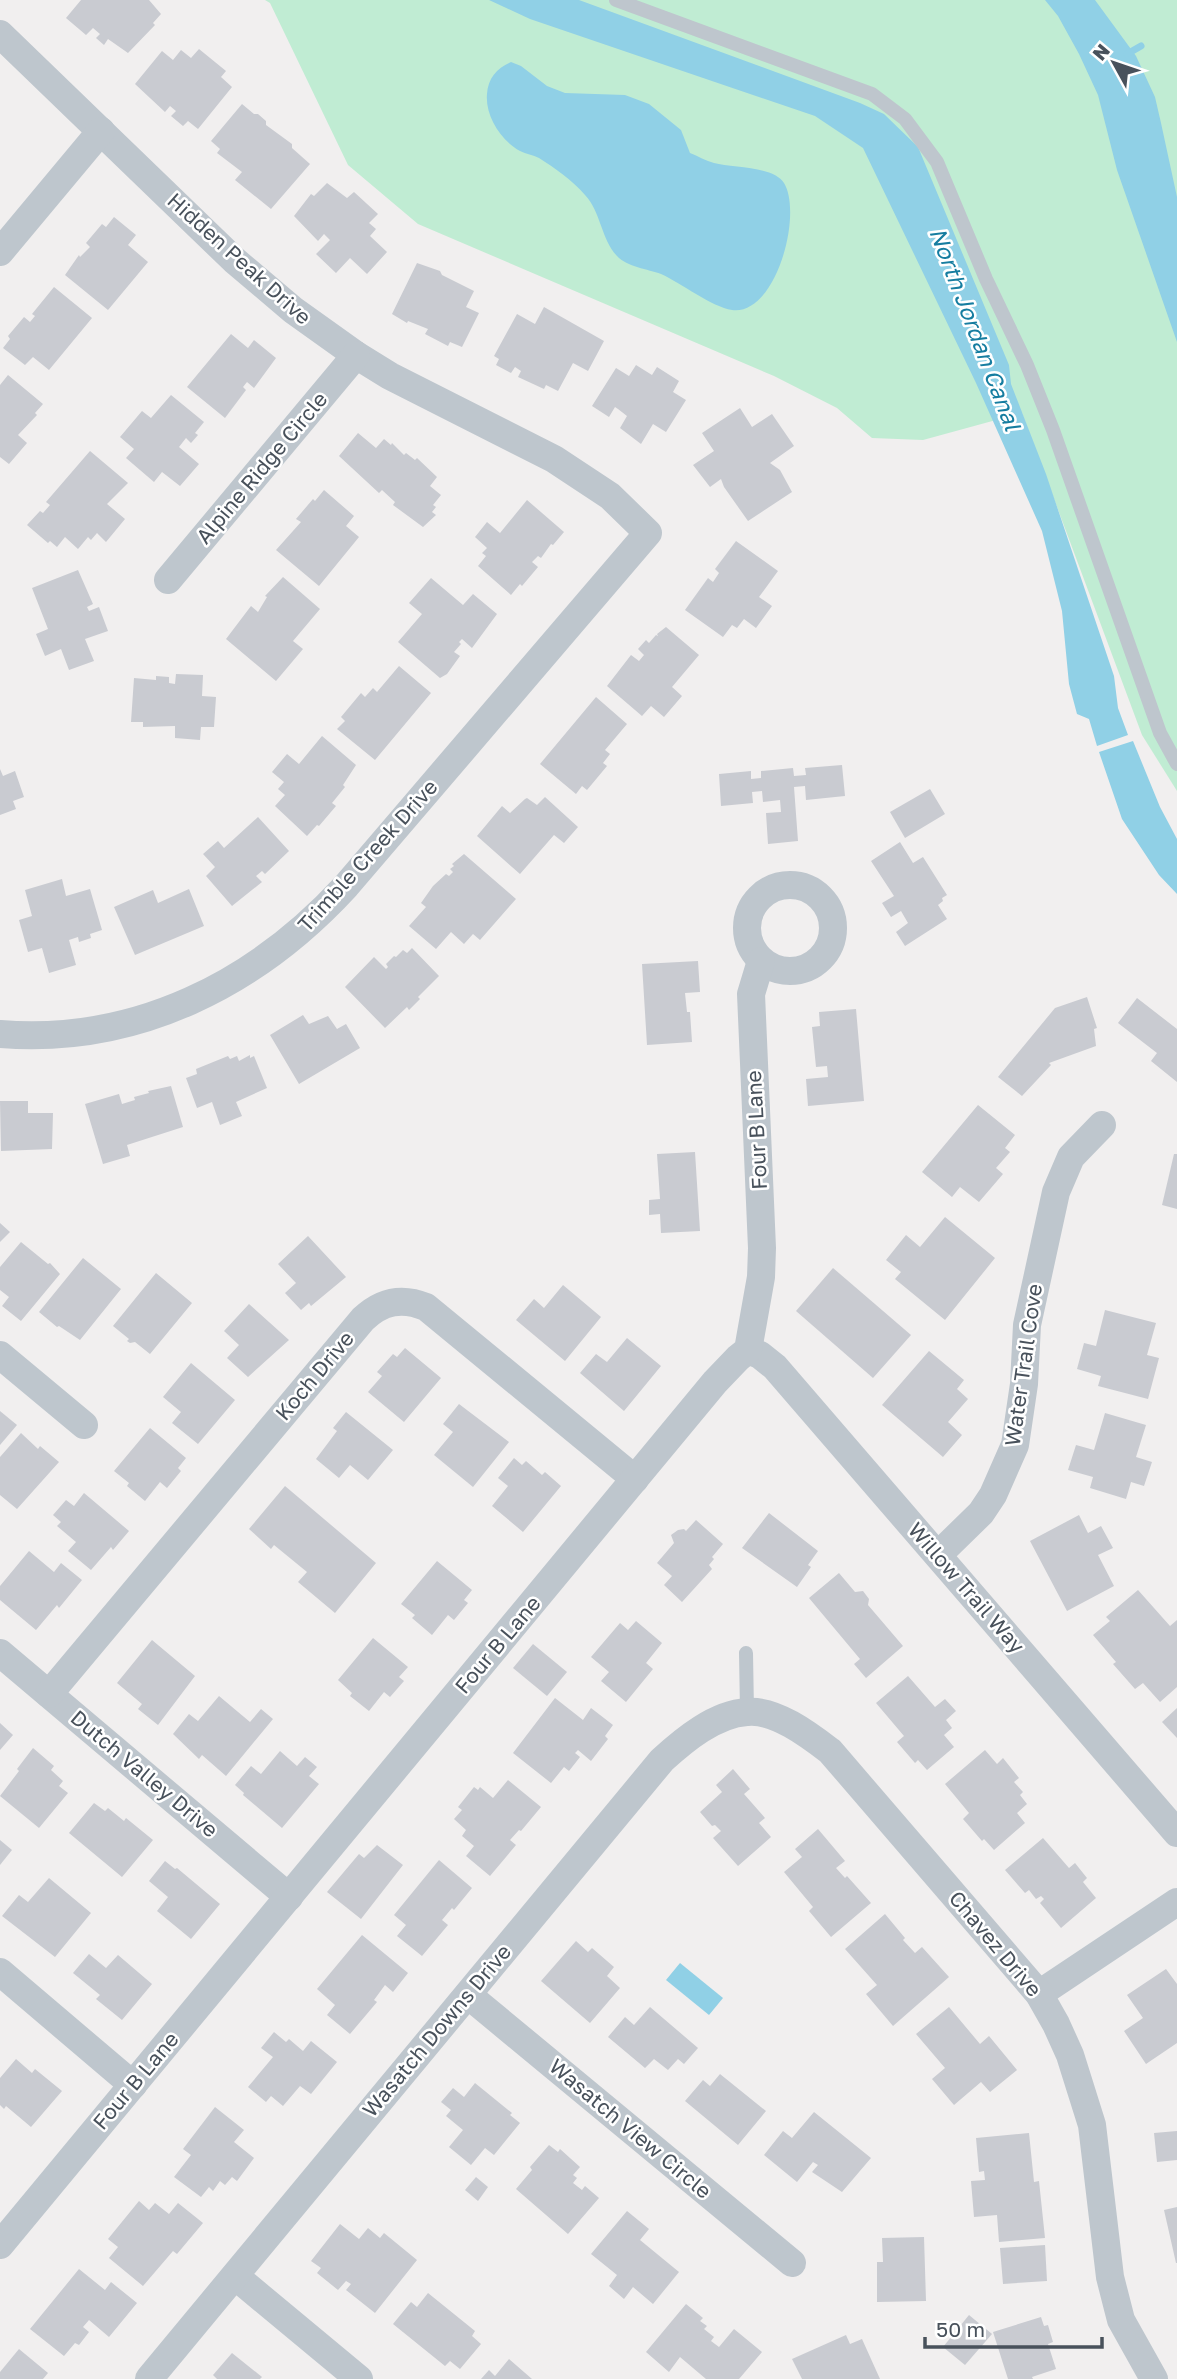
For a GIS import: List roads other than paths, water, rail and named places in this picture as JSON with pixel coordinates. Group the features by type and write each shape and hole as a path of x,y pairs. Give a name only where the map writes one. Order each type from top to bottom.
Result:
{"street":[{"name":"Hidden Peak Drive","path":"0,34 261,284 293,310 356,355 398,380 554,459 610,496 648,533"},
{"path":"0,252 101,131"},
{"name":"Alpine Ridge Circle","path":"168,580 356,355"},
{"name":"Trimble Creek Drive","path":"0,1034 80,1031 148,1017 211,992 271,956 315,919 346,886 648,533"},
{"name":"Four B Lane","path":"0,2245 715,1382 748,1350 761,1277 762,1248 751,994 761,961"},
{"name":"Water Trail Cove","path":"938,1555 981,1513 998,1485 1015,1445 1024,1384 1027,1325 1056,1192 1072,1157 1102,1125"},
{"name":"Koch Drive","path":"49,1694 363,1319 388,1302 408,1301 426,1307 635,1479"},
{"name":"Willow Trail Way","path":"748,1350 760,1355 775,1367 1177,1833"},
{"path":"0,1356 84,1426"},
{"name":"Dutch Valley Drive","path":"0,1653 289,1896"},
{"name":"Chavez Drive","path":"747,1712 775,1717 803,1731 830,1751 1039,1994 1070,2055 1092,2125 1110,2277 1121,2320 1154,2379"},
{"name":"Wasatch Downs Drive","path":"149,2379 662,1760 701,1730 747,1712"},
{"path":"1039,1994 1177,1902"},
{"path":"0,1972 133,2085"},
{"name":"Wasatch View Circle","path":"468,1994 792,2263"},
{"path":"235,2276 359,2379"}],"lane":[{"path":"616,0 873,94 905,120 937,162 1053,430 1160,733 1177,764"},
{"path":"747,1653 747,1712"}],"water":[{"name":"North Jordan Canal","path":"489,0 579,0 860,103 884,114 918,147 1009,365 1011,384 1046,474 1114,676 1118,708 1128,735 1097,746 1089,719 1077,714 1069,684 1062,611 1042,531 976,383 863,148 815,116 530,19"},
{"path":"1045,0 1095,0 1136,56 1155,97 1177,197 1177,342 1117,170 1098,95 1058,16"},
{"path":"511,62 521,66 547,86 565,93 625,95 649,104 681,130 690,153 714,163 762,171 779,177 789,198 787,238 773,281 761,297 748,308 724,308 661,274 621,260 608,242 590,202 580,190 545,162 513,146 495,126 487,102 489,83 501,67"},
{"path":"1133,741 1160,807 1177,839 1177,894 1159,875 1122,819 1099,752"},
{"path":"680,1963 723,1998 709,2015 666,1980"}],"waterway":[{"path":"1127,54 1141,46"}]}
